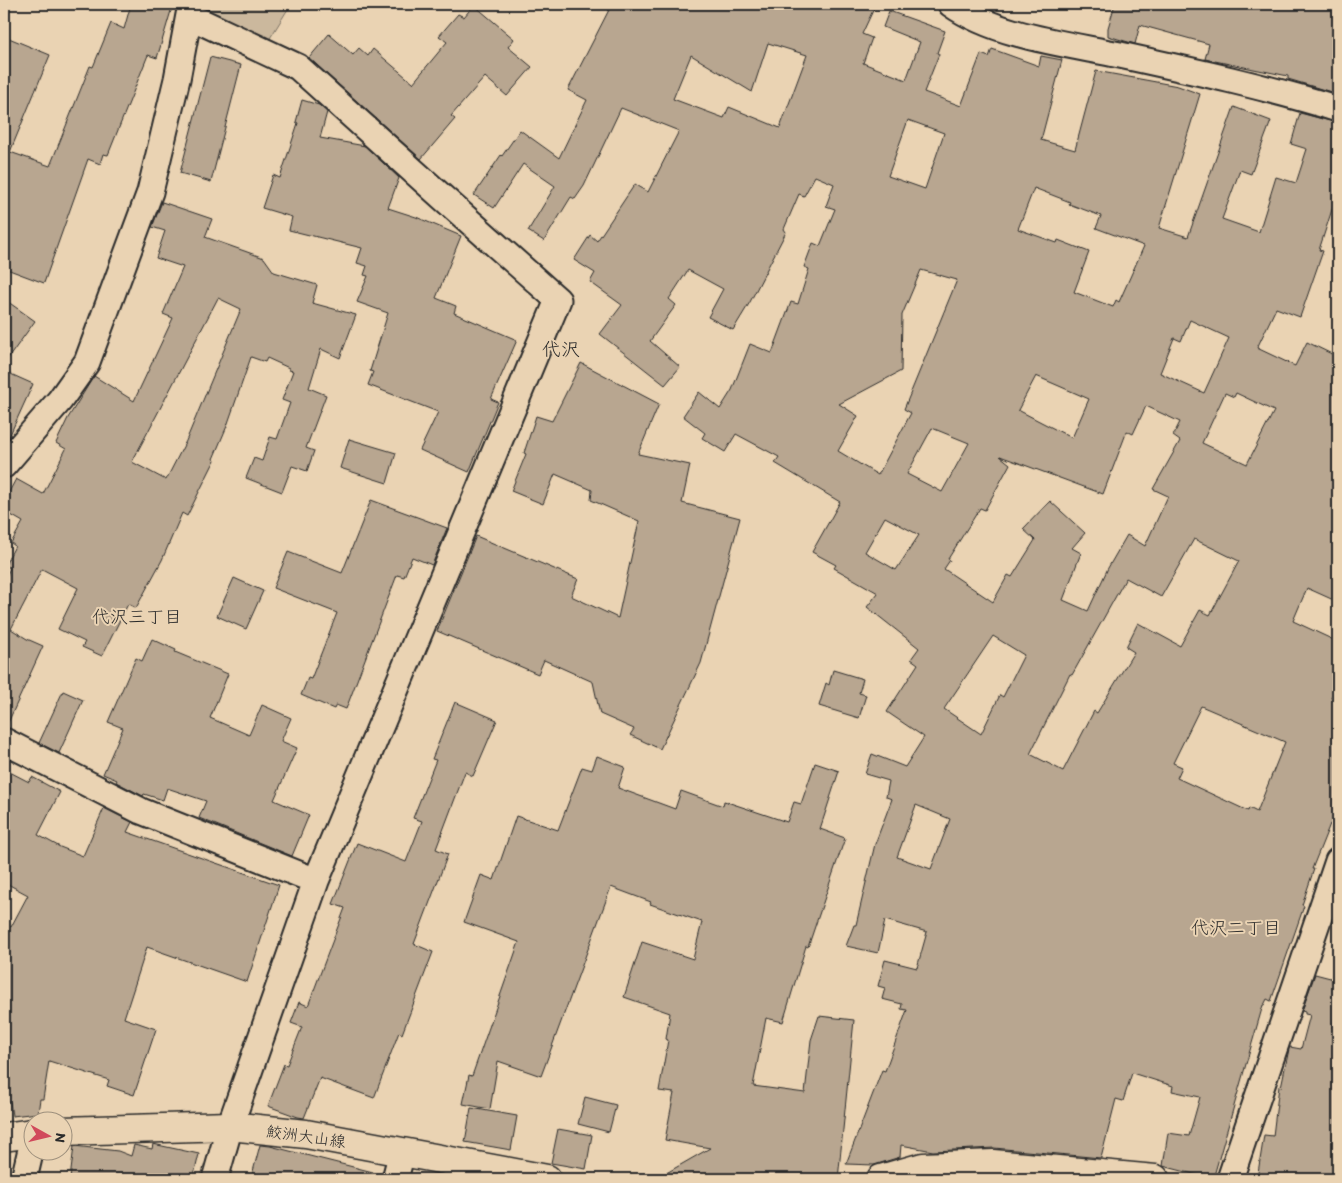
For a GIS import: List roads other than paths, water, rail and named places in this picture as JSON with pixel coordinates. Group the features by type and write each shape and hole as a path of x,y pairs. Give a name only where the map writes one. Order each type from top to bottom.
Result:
{"main road":[{"name":"鮫洲大山線","path":"72,1131 230,1126 306,1134 546,1179"},
{"path":"4,1137 22,1134"},
{"path":"889,1178 923,1167 993,1164 1154,1179"}],"street":[{"path":"951,4 968,16 1028,36 1221,78 1296,96 1338,109"},
{"path":"5,462 60,400 87,362 150,192 177,79 190,10 298,67 558,300 316,880 230,1126 215,1179"},
{"path":"4,741 142,811 316,880"},
{"path":"1230,1179 1338,861"},
{"path":"395,1179 402,1152"},
{"path":"24,1179 28,1160"}],"district":[{"name":"代沢","path":"561,349"},
{"name":"代沢三丁目","path":"137,617"},
{"name":"代沢二丁目","path":"1236,928"}]}
